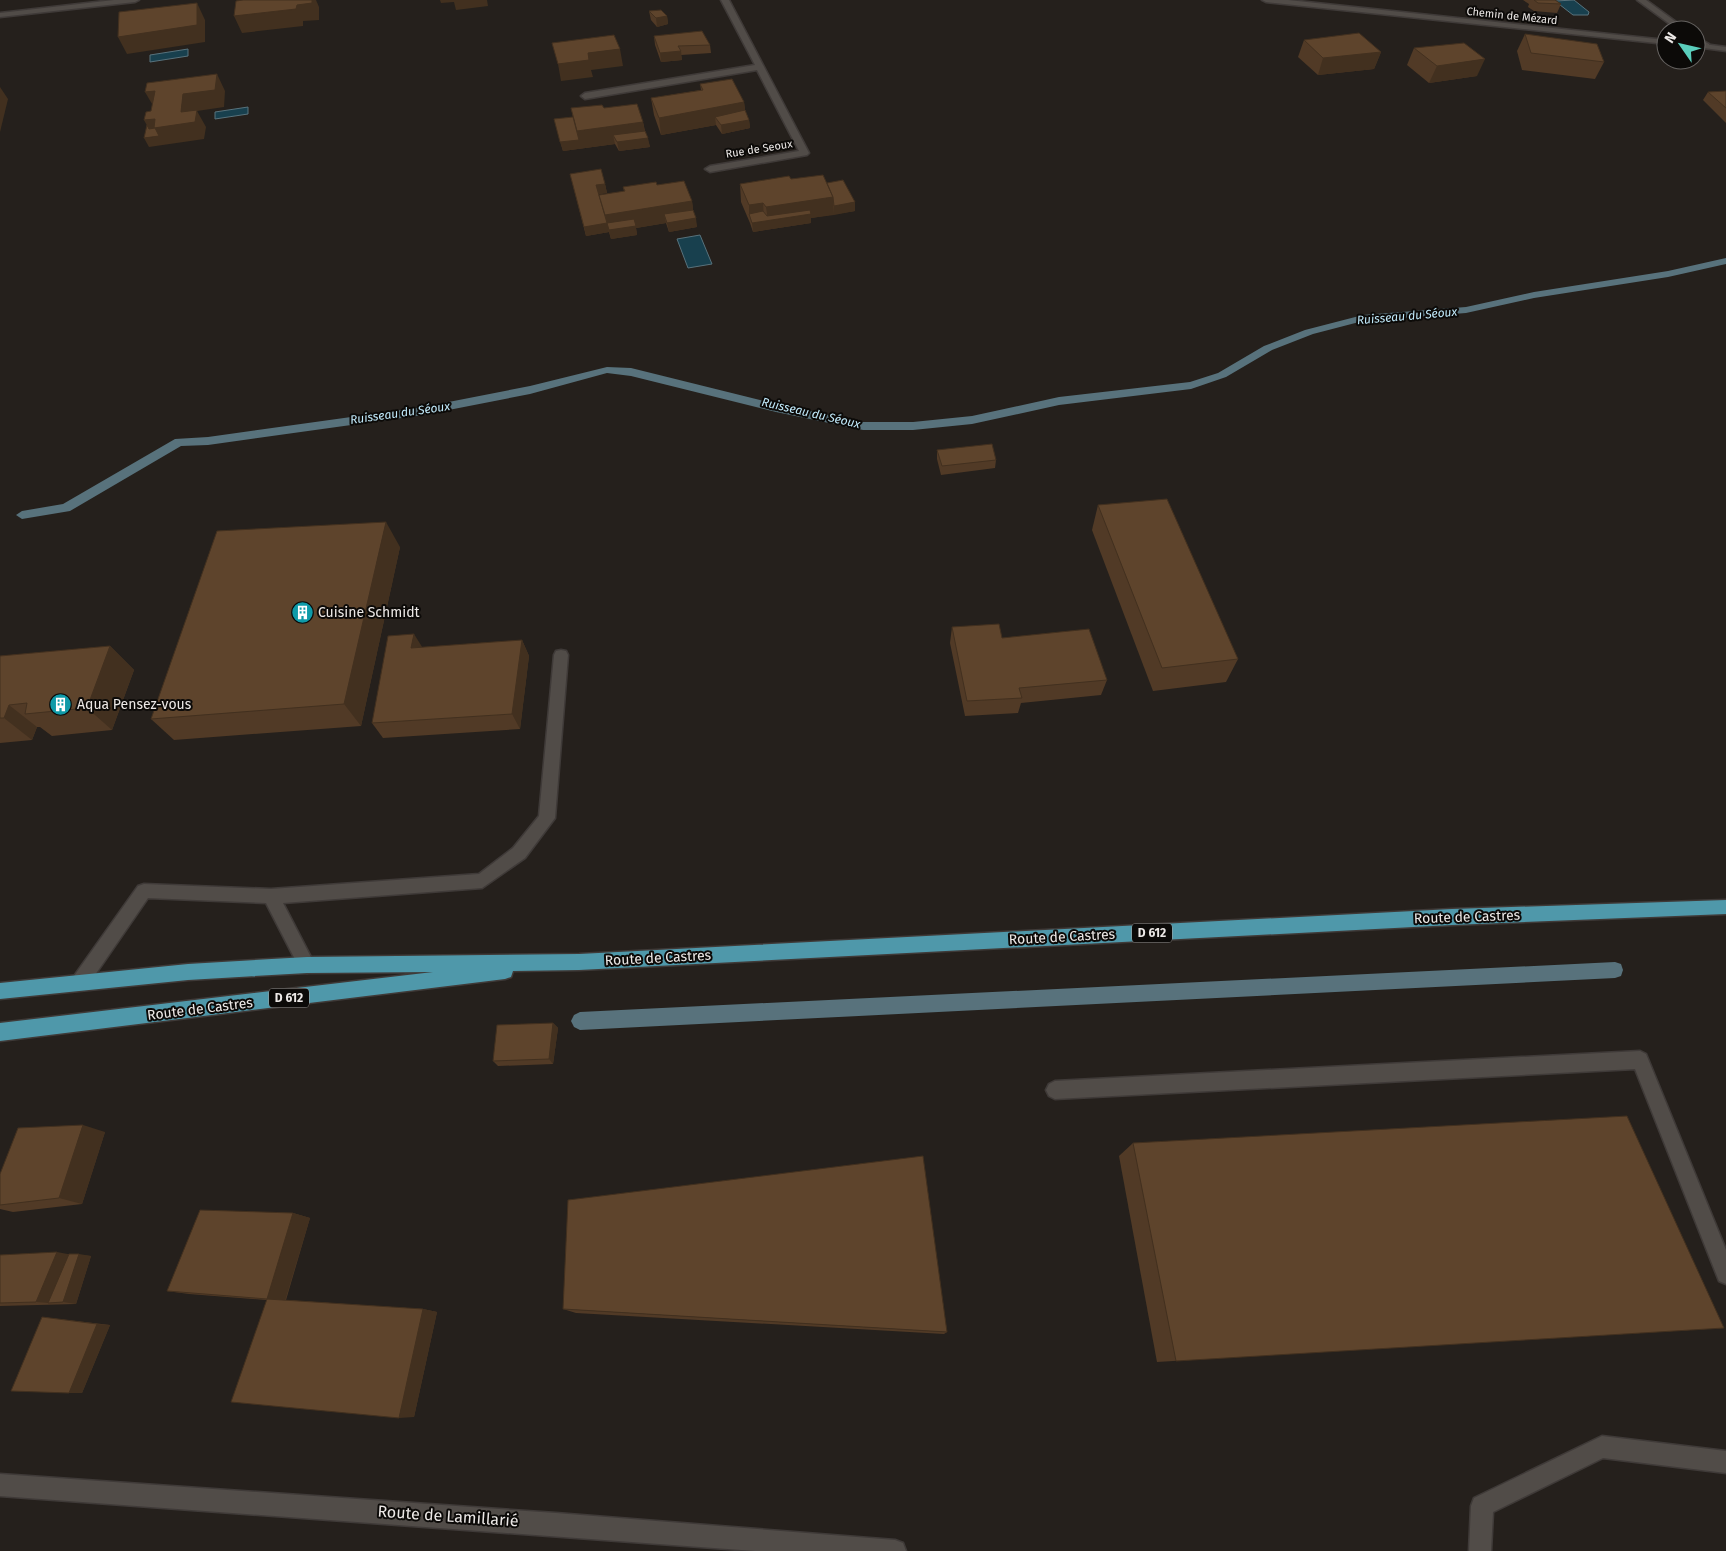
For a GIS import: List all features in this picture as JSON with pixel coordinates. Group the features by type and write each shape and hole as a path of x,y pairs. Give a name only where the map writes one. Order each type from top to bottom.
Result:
{"main road":[{"name":"Route de Castres","path":"0,991 188,972 307,965 579,962 1452,918 1726,907"},
{"name":"Route de Castres","path":"0,1032 579,962"}],"street":[{"path":"0,15 136,0"},
{"name":"Rue de Seoux","path":"710,169 804,153 725,0"},
{"name":"Chemin de Mézard","path":"1266,0 1656,41"},
{"path":"1641,0 1669,20"},
{"path":"1706,46 1726,49"},
{"path":"585,96 759,66"},
{"path":"80,982 144,891 271,896 482,881 519,853 547,818 561,655"},
{"path":"271,896 307,965"},
{"path":"1055,1090 1640,1060 1726,1274"},
{"path":"1480,1551 1482,1506 1602,1447 1726,1462"},
{"name":"Route de Lamillarié","path":"0,1485 556,1524 895,1551"}],"water":[{"path":"1574,0 1589,12 1588,15 1573,15 1555,1"},
{"path":"188,49 188,56 150,62 150,55"},
{"path":"248,107 248,114 215,119 215,112"},
{"path":"700,235 712,264 688,268 677,239"}],"building":[{"path":"312,0 312,3 297,5 296,9 234,16 236,1"},
{"path":"1534,0 1555,0 1561,4 1538,3"},
{"path":"197,3 197,25 118,37 119,12"},
{"path":"661,10 667,16 656,18 649,11"},
{"path":"702,31 710,45 678,46 681,51 660,53 654,36"},
{"path":"1359,33 1381,52 1323,58 1304,40"},
{"path":"1525,34 1597,44 1604,62 1531,53"},
{"path":"614,35 620,49 588,53 589,60 558,64 552,43"},
{"path":"1464,43 1485,59 1437,66 1414,48"},
{"path":"217,74 215,90 183,94 181,112 197,110 195,122 154,128 155,119 144,120 146,112 151,111 155,91 145,92 147,83"},
{"path":"732,79 744,102 659,118 651,98 703,90 700,84"},
{"path":"1726,91 1726,108 1708,92"},
{"path":"637,104 643,122 577,131 571,108 602,105 604,108"},
{"path":"745,110 749,120 721,125 715,117"},
{"path":"573,117 579,140 560,142 554,119"},
{"path":"147,125 149,129 155,128 159,136 144,138"},
{"path":"645,131 648,138 617,142 613,135"},
{"path":"601,169 605,184 596,185 607,223 584,227 570,174"},
{"path":"823,175 833,197 766,207 763,203 749,205 740,184 789,176 791,179"},
{"path":"843,180 855,202 834,206 833,197 827,183"},
{"path":"684,181 692,201 605,215 599,195 625,191 623,187 656,182 657,185"},
{"path":"693,210 696,218 667,223 664,214"},
{"path":"810,210 811,214 752,223 749,214 763,211 767,216"},
{"path":"634,219 636,226 609,230 607,223"},
{"path":"992,444 996,460 942,466 937,450"},
{"path":"1167,499 1238,659 1162,668 1098,505"},
{"name":"Cuisine Schmidt","path":"386,522 344,704 151,719 217,531"},
{"path":"999,624 1002,638 1089,629 1107,680 1019,688 1022,698 967,701 952,627"},
{"path":"414,634 411,648 522,640 512,714 372,723 388,636"},
{"path":"110,646 87,708 25,714 27,703 9,705 4,718 0,718 0,656"},
{"path":"553,1023 549,1059 493,1061 497,1025"},
{"path":"1627,1116 1724,1328 1176,1361 1133,1143"},
{"path":"83,1125 59,1198 0,1205 0,1174 18,1128"},
{"path":"923,1156 947,1332 563,1309 568,1200"},
{"path":"200,1210 293,1213 267,1299 167,1291"},
{"path":"57,1252 36,1302 0,1303 0,1255"},
{"path":"69,1254 79,1254 63,1302 48,1303"},
{"path":"267,1299 423,1309 399,1418 231,1402"},
{"path":"42,1317 97,1324 69,1393 11,1391"}],"waterway":[{"name":"Ruisseau du Séoux","path":"22,515 66,508 179,442 208,441 423,411 530,390 607,370 631,372 776,408 863,426 913,426 972,420 1059,401 1191,385 1222,375 1268,348 1309,332 1363,318 1466,310 1534,295 1668,274 1726,261"},
{"path":"580,1021 1615,970"}],"place":[{"name":"Cuisine Schmidt","path":"302,612"},
{"name":"Aqua Pensez-vous","path":"61,704"}]}
